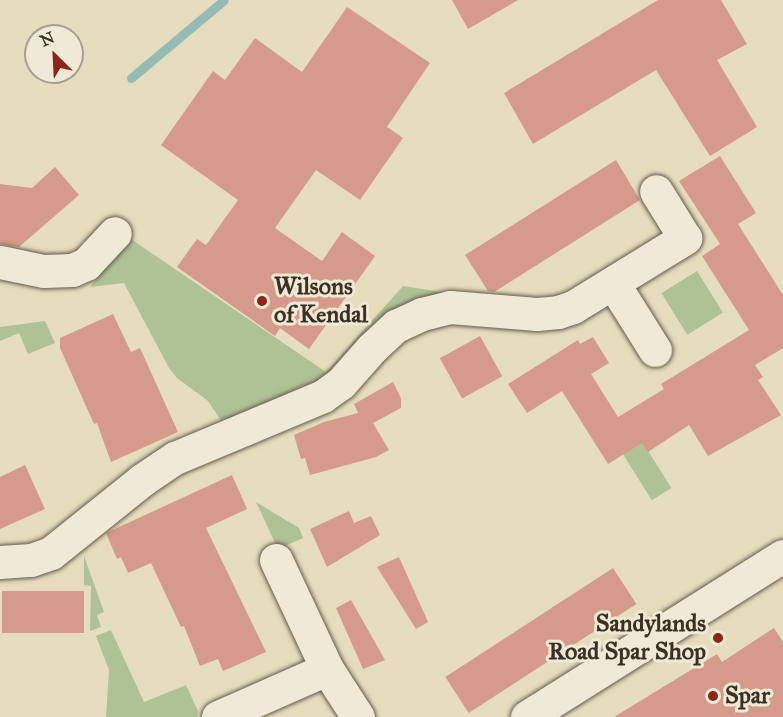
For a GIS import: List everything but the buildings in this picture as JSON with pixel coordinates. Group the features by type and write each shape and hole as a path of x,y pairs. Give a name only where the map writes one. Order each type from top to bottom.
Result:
{"street":[{"path":"0,562 31,560 51,553 142,480 175,458 323,396 341,383 372,348 396,326 422,314 450,307 537,314 558,312 613,284 685,238 656,191"},
{"path":"0,262 44,270 72,270 86,264 115,233"},
{"path":"613,284 655,350"},
{"path":"527,717 783,556"},
{"path":"276,560 327,669 358,717"},
{"path":"218,717 327,669"}],"green space":[{"path":"128,237 326,372 403,286 454,294 330,375 222,422 208,401 177,378 169,368 124,283 90,287"},
{"path":"697,271 723,313 687,335 661,293"},
{"path":"45,321 55,343 28,354 19,333 0,341 0,327"},
{"path":"640,438 671,488 652,500 620,450"},
{"path":"256,502 299,528 303,538 278,549"},
{"path":"84,556 104,612 97,615 101,627 90,631 91,586 84,585"},
{"path":"111,630 144,702 186,685 198,711 197,717 106,717 109,670 96,636"}],"waterway":[{"path":"131,78 224,0"}],"place":[{"name":"Wilsons of Kendal","path":"262,301"},
{"name":"Sandylands Road Spar Shop","path":"718,638"},
{"name":"Spar","path":"713,696"}]}
